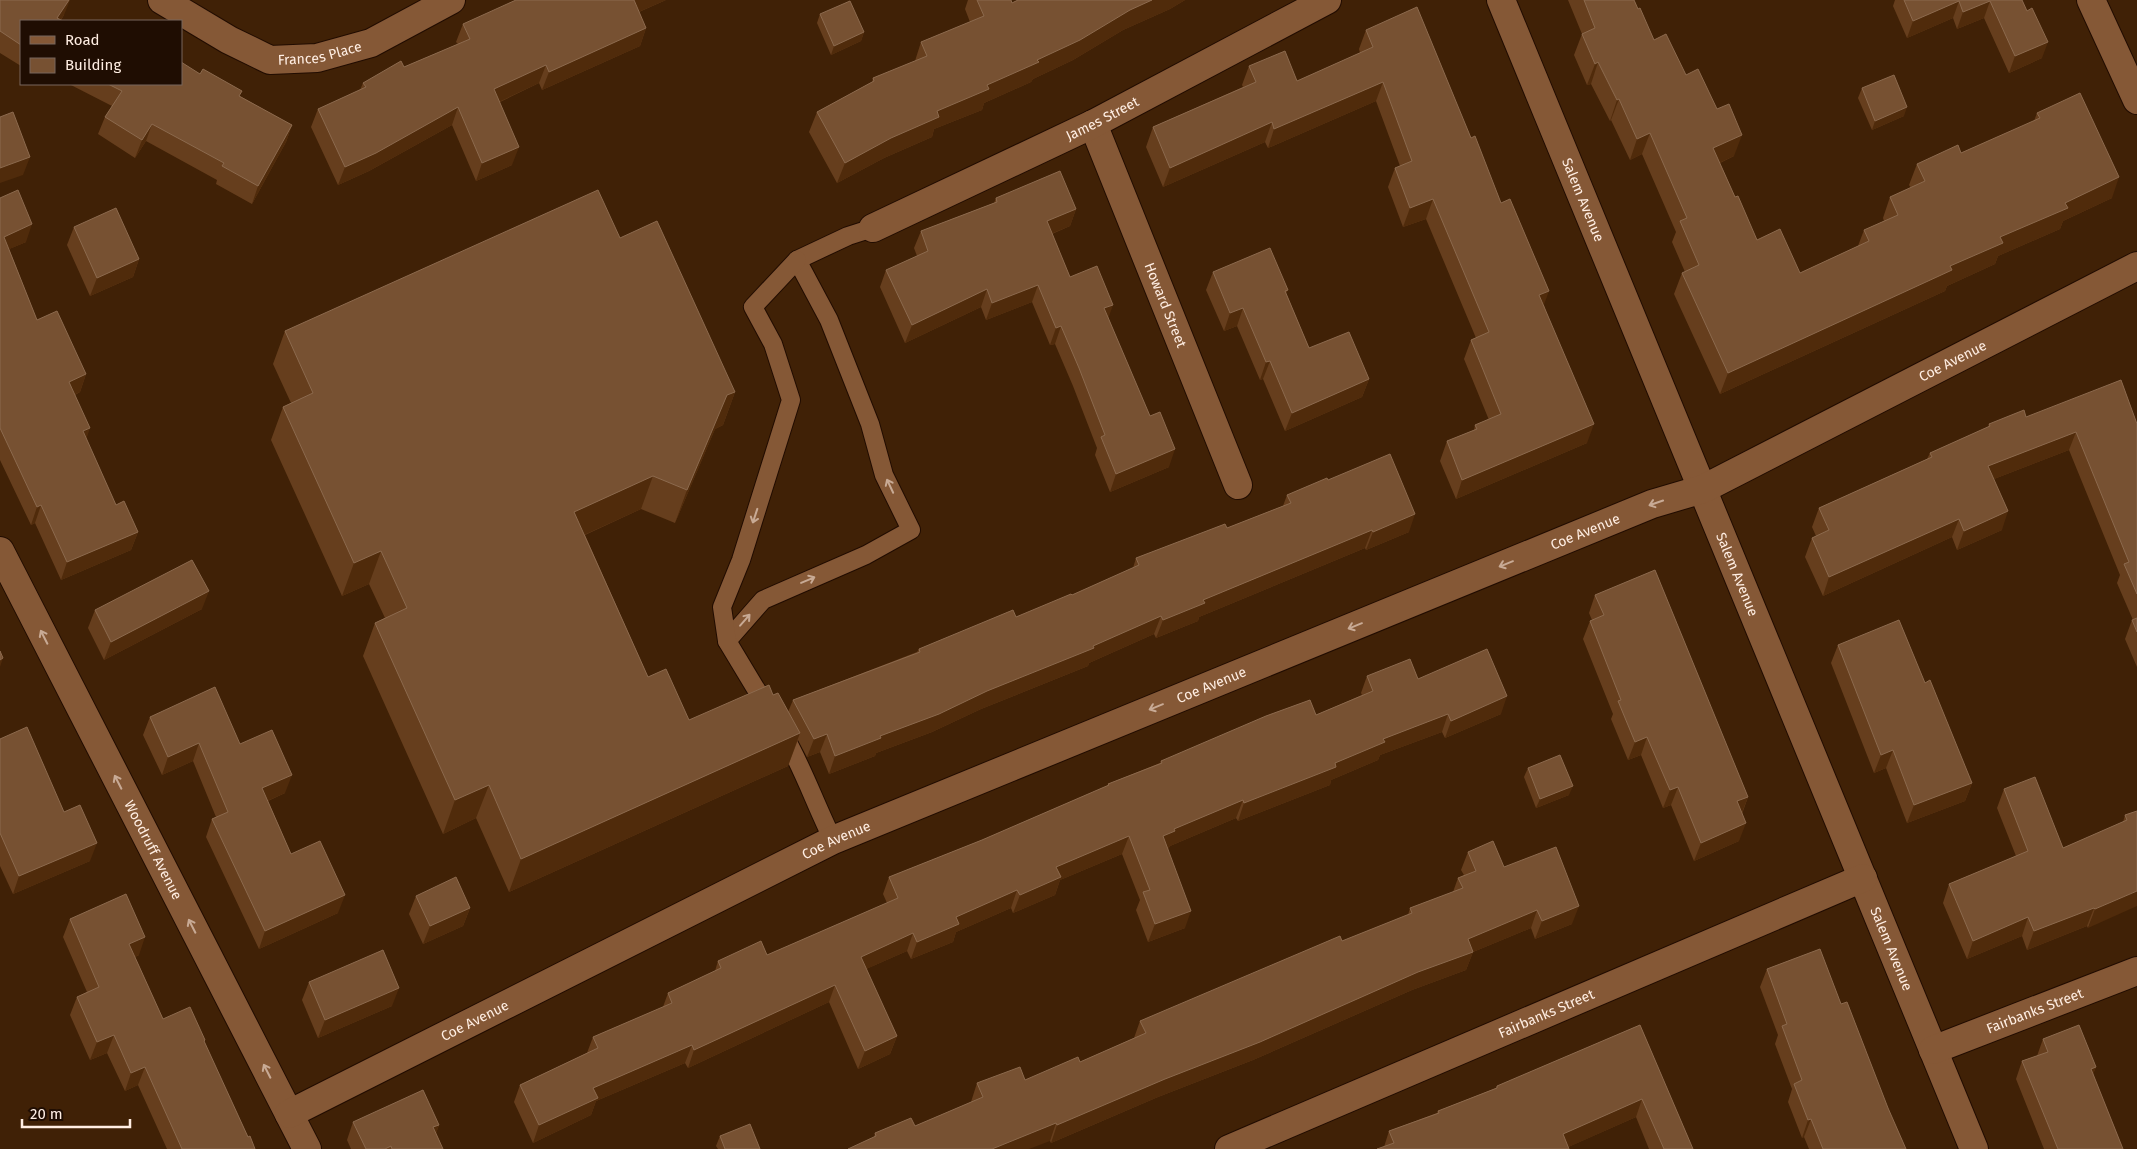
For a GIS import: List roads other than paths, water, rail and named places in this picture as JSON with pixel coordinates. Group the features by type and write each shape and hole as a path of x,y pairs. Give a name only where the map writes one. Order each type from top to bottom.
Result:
{"street":[{"name":"Frances Place","path":"162,0 230,40 270,60 317,58 371,43 451,0"},
{"name":"James Street","path":"873,228 1093,124 1326,0"},
{"name":"Salem Avenue","path":"1501,0 1974,1149"},
{"path":"2091,0 2137,100"},
{"name":"Howard Street","path":"1093,124 1238,485"},
{"name":"Coe Avenue","path":"289,1114 833,840 1652,504 1703,489 2136,270"},
{"name":"Woodruff Avenue","path":"0,551 307,1149"},
{"name":"Fairbanks Street","path":"1229,1149 1863,878"},
{"name":"Fairbanks Street","path":"1933,1050 2137,971"}],"lane":[{"path":"833,840 817,809 793,750 727,642 722,607 741,560 791,400 773,344 753,307 797,260 848,236 873,228"},
{"path":"727,642 763,600 866,556 910,530 884,475 870,424 829,320 797,260"}]}
